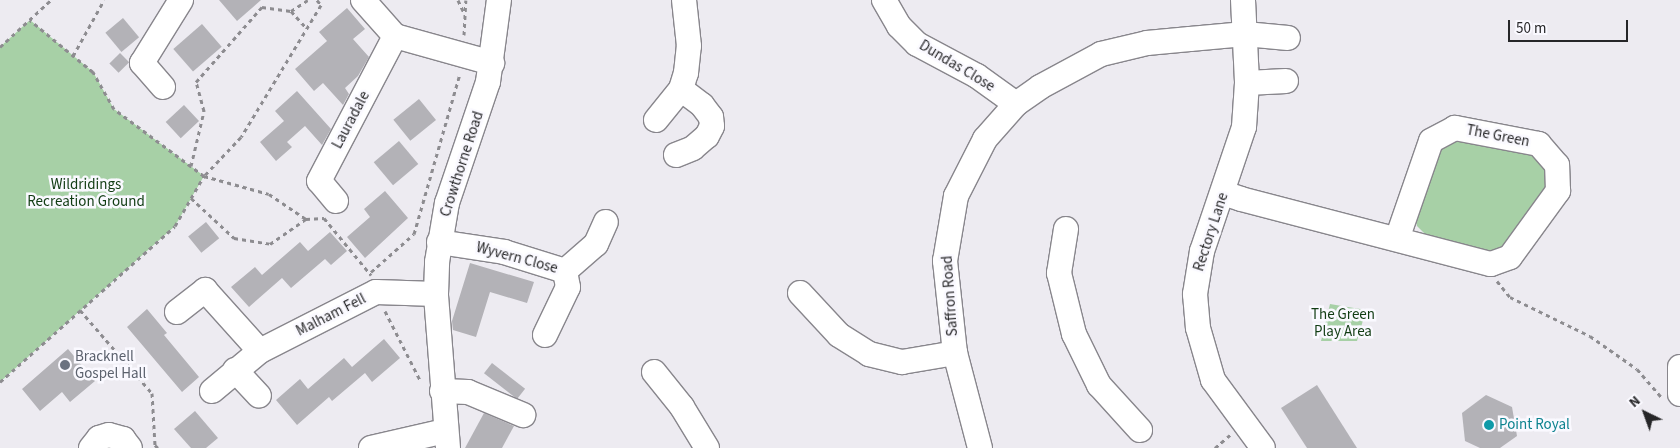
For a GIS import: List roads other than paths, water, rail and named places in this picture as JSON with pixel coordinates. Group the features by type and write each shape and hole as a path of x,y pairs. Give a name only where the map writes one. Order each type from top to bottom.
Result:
{"street":[{"path":"163,87 142,63 181,0"},
{"path":"363,0 395,36 492,63"},
{"name":"Crowthorne Road","path":"446,439 436,294 439,242 447,203 479,114 492,63 499,0"},
{"path":"656,120 681,88 690,46 684,0"},
{"name":"Dundas Close","path":"884,0 899,26 917,44 976,76 1016,104"},
{"name":"Rectory Lane","path":"1243,0 1247,83 1244,127 1197,275 1198,328 1213,380 1263,448"},
{"name":"Saffron Road","path":"980,448 955,353 945,261 956,196 986,139 1016,104 1074,67 1125,47 1244,34 1288,38"},
{"name":"Lauradale","path":"336,201 319,181 395,36"},
{"path":"1247,83 1286,80"},
{"path":"676,155 694,148 707,136 712,126 711,117 702,105 681,88"},
{"name":"The Green","path":"1455,128 1539,144 1557,165 1558,191 1510,257 1491,264 1397,240 1431,141 1455,128"},
{"path":"1223,193 1397,240"},
{"path":"545,335 568,287 565,271 596,244 606,222"},
{"path":"1066,229 1059,273 1074,334 1099,385 1140,430"},
{"name":"Wyvern Close","path":"439,242 504,252 565,271"},
{"name":"Malham Fell","path":"212,391 260,351 373,282 436,294"},
{"path":"177,312 205,290 260,351"},
{"path":"800,293 839,335 869,354 902,362 955,353"},
{"path":"1674,399 1680,367"},
{"path":"235,370 259,396"},
{"path":"666,377 707,448"},
{"path":"442,391 468,392 523,415"},
{"path":"91,448 99,438 109,435 123,439 130,448"},
{"path":"370,448 446,439"}],"place":[{"name":"Bracknell Gospel Hall","path":"65,365"},
{"name":"Point Royal","path":"1489,425"}],"park label":[{"name":"Wildridings Recreation Ground","path":"86,192"},
{"name":"The Green Play Area","path":"1343,322"}]}
